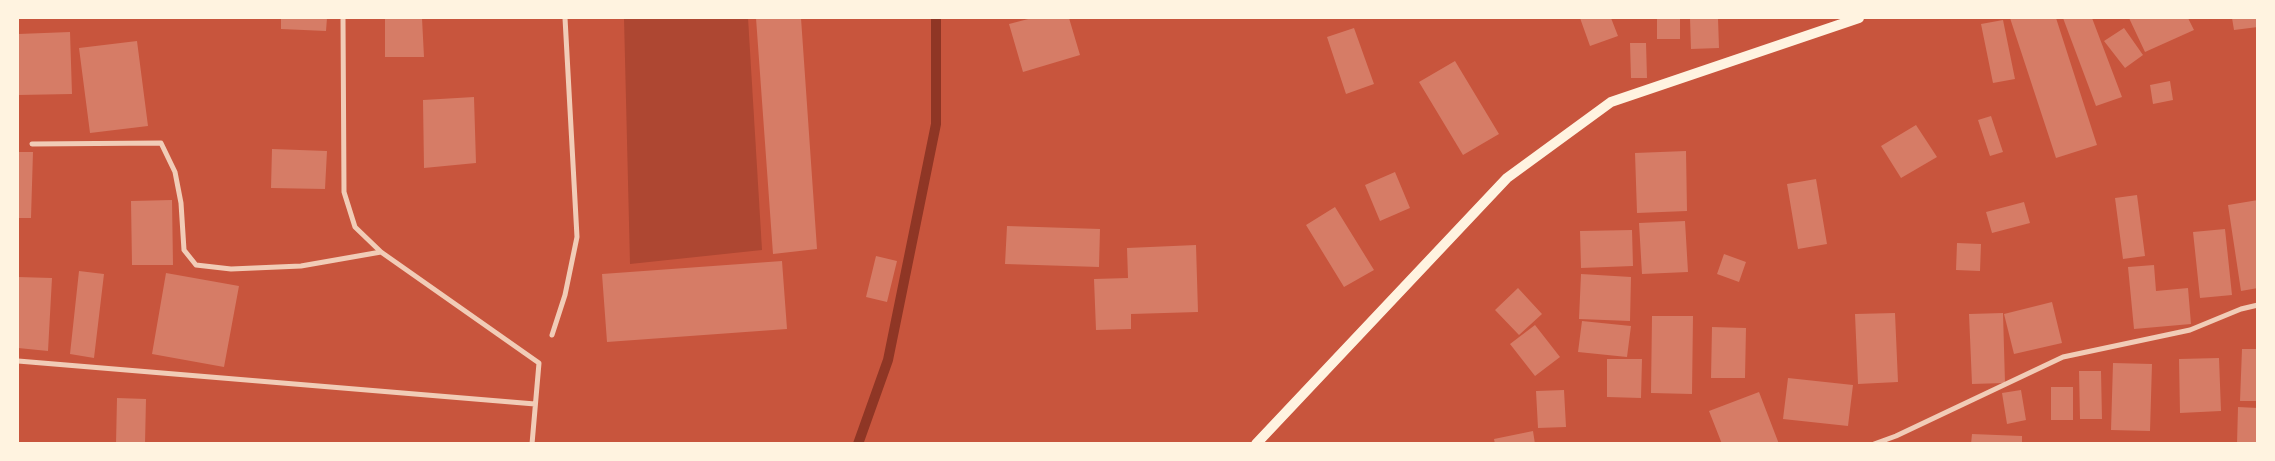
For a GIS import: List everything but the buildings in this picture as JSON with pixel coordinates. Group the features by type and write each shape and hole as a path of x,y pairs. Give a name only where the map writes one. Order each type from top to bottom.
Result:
{"main road":[{"path":"1256,444 1507,178 1611,102 1859,18"}],"street":[{"path":"343,18 344,192 355,227 381,252 539,363 532,444"},
{"path":"552,334 565,295 577,237 565,18"},
{"path":"32,144 161,143 175,172 181,203 184,250 196,265 230,268 301,266 381,252"},
{"path":"1874,444 1896,436 2063,356 2190,330 2241,309 2258,305"},
{"path":"18,361 535,404"}],"shaded area":[{"path":"624,18 748,18 762,250 630,264"}],"waterway":[{"path":"858,444 888,360 936,124 936,18"}]}
